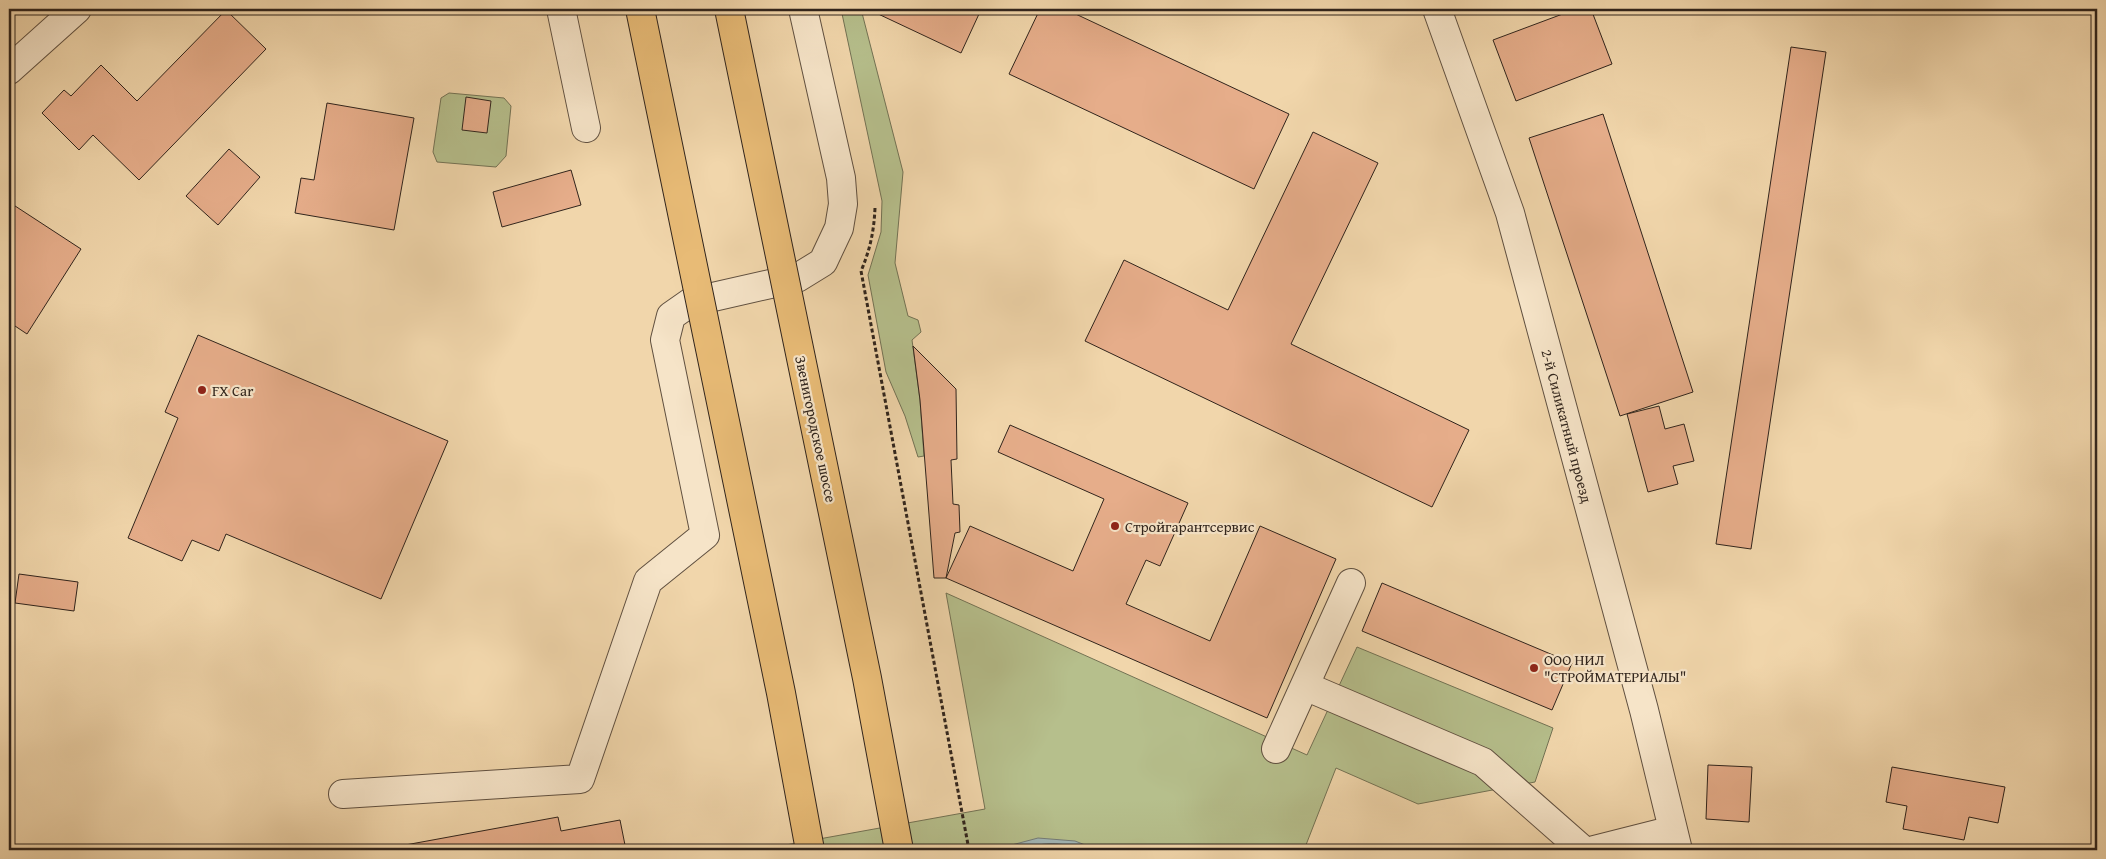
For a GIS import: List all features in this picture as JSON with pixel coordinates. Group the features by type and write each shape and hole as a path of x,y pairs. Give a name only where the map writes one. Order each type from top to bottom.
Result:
{"main road":[{"path":"640,9 779,683 810,850"},
{"name":"Звенигородское шоссе","path":"729,9 867,678 899,850"}],"street":[{"path":"9,70 77,9"},
{"path":"561,9 586,128"},
{"path":"343,794 580,779 648,581 705,535 665,340 671,316 691,302 796,278 823,262 839,228 843,204 841,178 803,9"},
{"name":"2-й Силикатный проезд","path":"1436,9 1510,213 1644,710 1676,840"},
{"path":"1276,749 1351,583"},
{"path":"1305,686 1483,762 1583,850"},
{"path":"1594,850 1676,840"}],"path":[{"path":"875,202 874,230 868,254 861,271 969,850"}],"green space":[{"path":"841,9 861,9 903,172 895,263 908,316 918,320 921,332 912,340 920,400 924,456 918,457 905,416 886,372 868,275 881,232 882,201"},
{"path":"449,93 504,98 511,106 506,156 496,167 437,162 433,152 441,98"},
{"path":"946,593 1307,755 1357,647 1553,728 1535,782 1418,804 1336,768 1304,850 758,850 985,809"}],"water":[{"path":"1038,838 1075,841 1098,850 993,850"}],"building":[{"path":"876,9 967,9 979,14 961,53 874,12"},
{"path":"1040,9 1065,9 1289,114 1254,189 1009,74"},
{"path":"1576,9 1591,9 1612,64 1516,101 1493,40"},
{"path":"226,10 266,49 139,180 93,135 79,150 42,113 64,90 71,96 101,65 137,101"},
{"path":"1791,47 1826,52 1751,549 1716,544"},
{"path":"466,97 491,101 487,133 462,130"},
{"path":"327,103 414,118 394,230 295,213 301,178 314,180"},
{"path":"1603,114 1693,392 1620,416 1529,138"},
{"path":"1313,132 1378,163 1291,344 1469,430 1432,507 1085,341 1124,260 1228,310"},
{"path":"229,149 260,177 218,225 186,196"},
{"path":"571,170 581,205 502,227 493,192"},
{"path":"9,202 81,249 27,334 9,322"},
{"path":"198,335 448,441 381,599 226,534 219,551 192,540 182,561 128,538 178,418 165,412"},
{"path":"913,346 956,389 957,459 951,460 953,504 959,505 960,532 955,533 946,578 934,578 920,400"},
{"path":"1659,406 1665,429 1684,424 1694,461 1673,466 1678,484 1648,492 1627,414"},
{"path":"1010,425 1188,503 1160,566 1146,560 1126,604 1210,641 1260,526 1336,559 1267,718 946,578 970,526 1073,571 1104,499 998,452"},
{"path":"19,574 78,582 74,611 15,603"},
{"path":"1382,583 1572,663 1552,710 1362,631"},
{"path":"1708,765 1752,767 1749,822 1706,819"},
{"path":"1892,767 2005,787 1998,823 1969,817 1964,840 1903,829 1907,806 1886,802"},
{"path":"558,817 561,831 620,820 626,850 378,850"}],"place":[{"name":"FX Car","path":"202,390"},
{"name":"Стройгарантсервис","path":"1115,526"},
{"name":"ООО НИЛ \"СТРОЙМАТЕРИАЛЫ\"","path":"1534,668"}]}
